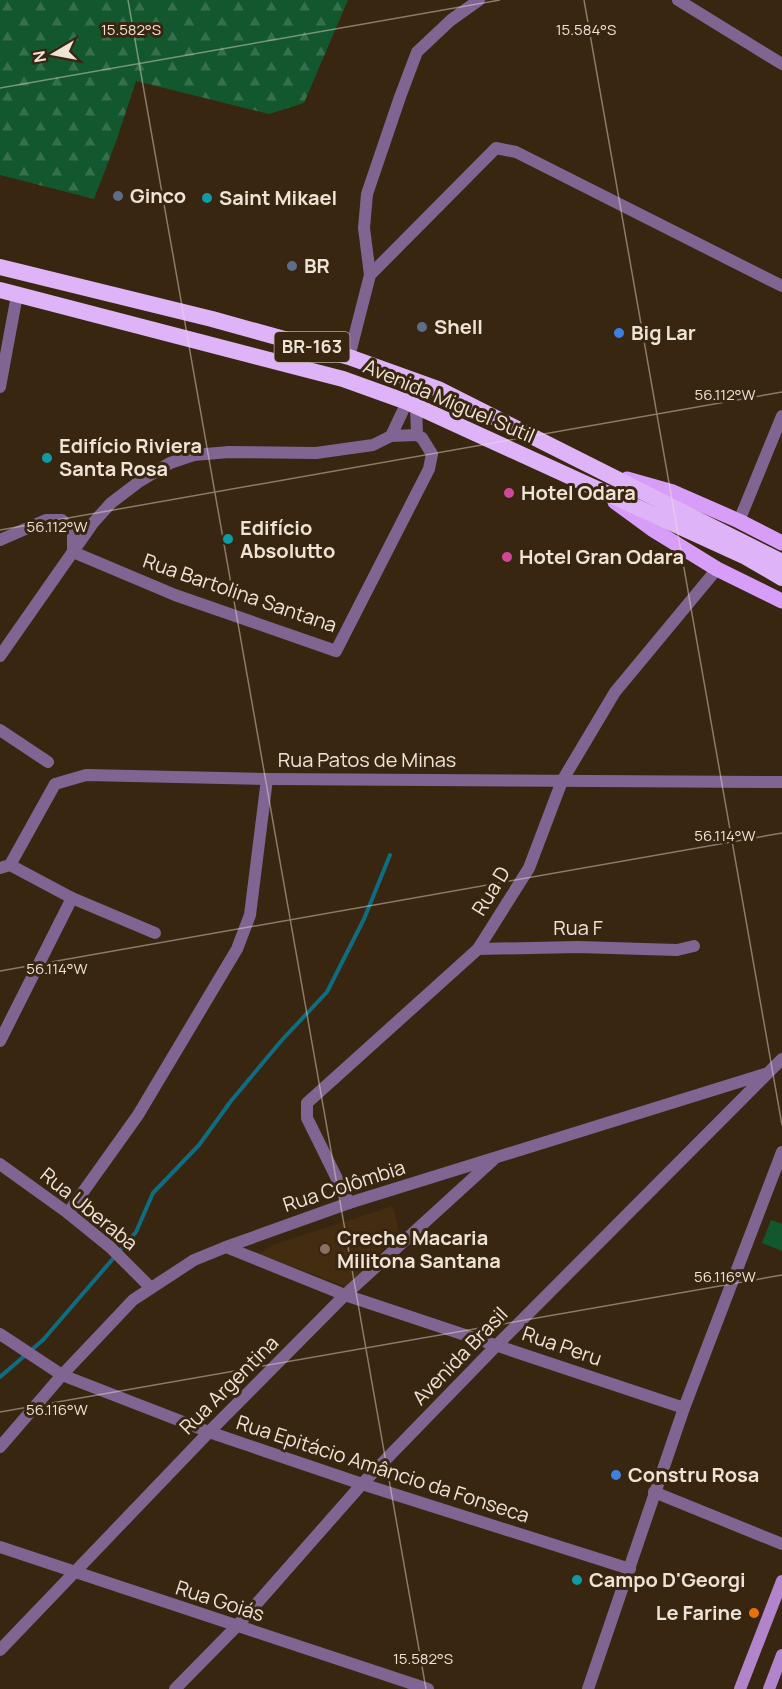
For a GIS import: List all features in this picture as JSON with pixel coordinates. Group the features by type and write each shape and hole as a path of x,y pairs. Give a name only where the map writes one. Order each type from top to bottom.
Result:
{"highway":[{"name":"Avenida Miguel Sutil","path":"0,267 212,319 349,357 438,389 606,472"},
{"name":"Avenida Miguel Sutil","path":"0,291 343,379 411,404 598,490"},
{"name":"BR-163","path":"606,472 782,562"},
{"name":"BR-163","path":"598,490 746,557 782,578"}],"main road":[{"name":"Avenida Miguel Sutil","path":"606,472 674,492 782,543"},
{"name":"Avenida Miguel Sutil","path":"598,490 652,529 717,569 782,602"},
{"path":"740,1689 782,1581"},
{"path":"769,1689 782,1655"}],"street":[{"path":"349,357 370,275 364,228 367,194 417,52 451,20 479,0"},
{"path":"678,0 782,64"},
{"path":"370,275 496,148 516,152 782,286"},
{"path":"0,387 17,295"},
{"path":"392,436 411,404"},
{"name":"Rua Bartolina Santana","path":"73,552 175,595 336,651 429,469 432,454 422,438 417,435 411,404"},
{"path":"739,521 782,416"},
{"path":"0,656 93,522 111,503 140,481 170,463 194,454 316,453 373,445 392,436 417,435"},
{"path":"0,540 46,520 62,520 73,532 73,552"},
{"name":"Rua D","path":"349,1203 307,1118 307,1103 478,949 529,868 562,781 615,692 717,569"},
{"path":"0,730 48,762"},
{"name":"Rua Patos de Minas","path":"3,867 55,784 86,775 267,779 782,782"},
{"path":"68,1213 138,1115 237,949 250,915 267,779"},
{"path":"3,867 155,933"},
{"path":"0,1041 72,898"},
{"name":"Rua F","path":"478,949 578,946 677,950 694,946"},
{"name":"Avenida Brasil","path":"175,1689 236,1627 362,1485 498,1344 782,1059"},
{"name":"Rua Colômbia","path":"0,1447 62,1375 133,1300 194,1260 349,1203 767,1073"},
{"path":"588,1689 684,1408 782,1152"},
{"name":"Rua Argentina","path":"0,1650 209,1432 345,1295 495,1157"},
{"name":"Rua Uberaba","path":"0,1164 68,1213 110,1248 150,1287"},
{"name":"Rua Peru","path":"226,1247 345,1295 498,1344 684,1408"},
{"name":"Rua Epitácio Amâncio da Fonseca","path":"0,1334 62,1375 209,1432 362,1485 630,1569"},
{"path":"654,1492 782,1544"},
{"name":"Rua Goiás","path":"0,1547 428,1689"}],"shaded area":[{"name":"Creche Macaria Militona Santana","path":"393,1206 399,1232 347,1287 259,1254 275,1244"}],"green space":[{"path":"0,0 348,0 304,103 269,114 136,81 94,199 0,175"},
{"path":"771,1220 782,1224 782,1251 762,1243"}],"waterway":[{"path":"0,1377 43,1340 136,1232 153,1193 199,1145 231,1101 282,1040 327,992 364,919 390,855"}],"place":[{"name":"Ginco","path":"118,196"},
{"name":"Saint Mikael","path":"207,198"},
{"name":"BR","path":"292,266"},
{"name":"Shell","path":"422,327"},
{"name":"Big Lar","path":"619,333"},
{"name":"Edifício Riviera Santa Rosa","path":"47,458"},
{"name":"Hotel Odara","path":"509,493"},
{"name":"Edifício Absolutto","path":"228,539"},
{"name":"Hotel Gran Odara","path":"507,557"},
{"name":"Creche Macaria Militona Santana","path":"325,1249"},
{"name":"Constru Rosa","path":"616,1475"},
{"name":"Campo D'Georgi","path":"577,1580"},
{"name":"Le Farine","path":"754,1613"}]}
